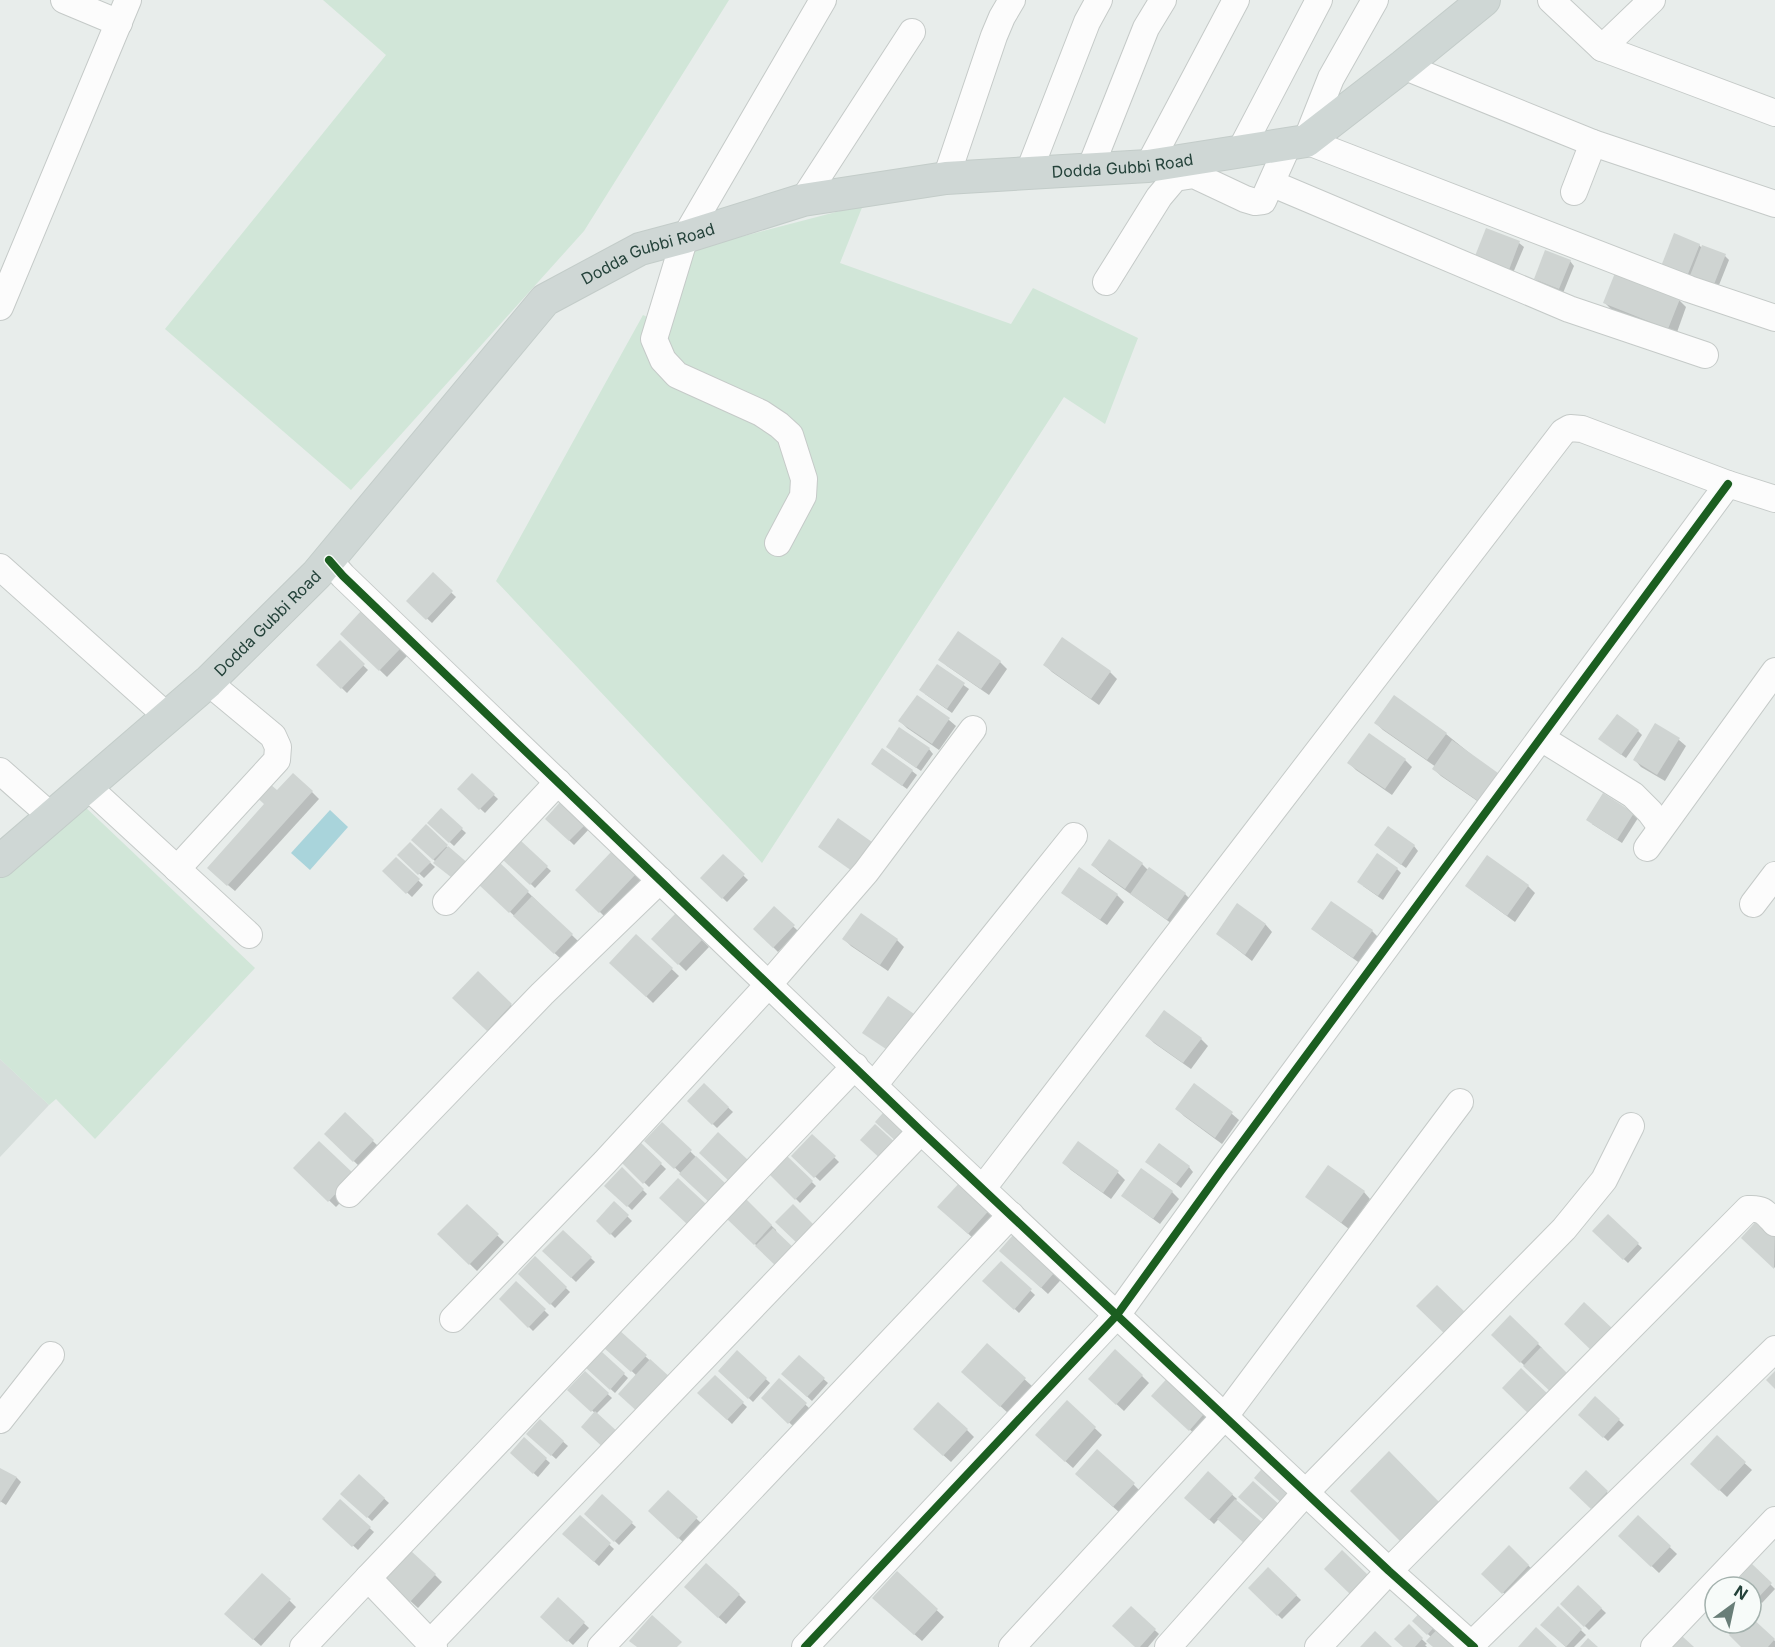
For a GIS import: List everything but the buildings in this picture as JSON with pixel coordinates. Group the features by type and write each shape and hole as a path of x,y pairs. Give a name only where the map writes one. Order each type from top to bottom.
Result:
{"main road":[{"name":"Dodda Gubbi Road","path":"0,861 208,682 317,574 545,300 640,249 803,200 946,178 1148,166 1298,142 1403,66 1484,0"}],"street":[{"path":"0,308 124,12 64,0"},
{"path":"778,543 803,496 804,479 790,435 761,413 677,375 663,360 654,339 685,237 823,0"},
{"path":"946,178 994,36 1012,0"},
{"path":"1090,169 1146,28 1163,0"},
{"path":"1148,166 1236,0"},
{"path":"1240,152 1319,0"},
{"path":"1106,282 1159,197 1175,178 1194,175 1255,202 1263,201 1298,142 1375,0"},
{"path":"1551,0 1602,48 1775,113"},
{"path":"1602,48 1652,0"},
{"path":"1028,174 1087,22 1090,3"},
{"path":"803,200 912,32"},
{"path":"1403,66 1593,143 1775,204"},
{"path":"1298,142 1689,289 1775,318"},
{"path":"1574,192 1593,143"},
{"path":"1273,184 1569,309 1705,355"},
{"path":"983,1188 1563,432 1570,428 1582,429 1728,484 1775,499"},
{"path":"805,1647 1117,1315 1728,484"},
{"path":"329,560 921,1131 1389,1571 1472,1646 1775,1349"},
{"path":"0,567 168,717"},
{"path":"1647,848 1775,671"},
{"path":"177,869 277,760 278,747 273,736 208,682"},
{"path":"453,1320 605,1162 769,984 866,872 973,729"},
{"path":"1540,738 1633,795 1661,827"},
{"path":"0,771 51,817"},
{"path":"446,902 558,782"},
{"path":"87,786 249,935"},
{"path":"874,1085 1074,836"},
{"path":"1754,904 1775,875"},
{"path":"349,1194 542,993 660,880"},
{"path":"303,1647 855,1066"},
{"path":"1012,1647 1225,1416 1460,1102"},
{"path":"1168,1647 1306,1492 1564,1230 1604,1180 1632,1126"},
{"path":"368,1578 432,1645 921,1131"},
{"path":"1318,1647 1389,1571 1748,1209 1758,1208 1766,1212 1775,1223"},
{"path":"601,1647 1011,1215"},
{"path":"0,1420 51,1355"},
{"path":"1654,1647 1775,1520"}],"shaded area":[{"path":"0,1059 49,1105 0,1157"}],"green space":[{"path":"323,0 729,0 584,231 351,490 165,329 386,55"},
{"path":"863,205 840,263 1011,324 1033,288 1138,338 1105,424 1064,397 762,863 496,581 643,315 666,326 690,250"},
{"path":"82,804 255,968 95,1139 56,1099 49,1105 0,1059 0,871"}],"water":[{"path":"330,810 348,827 310,870 291,853"}],"cycle path":[{"path":"805,1647 1117,1315 1728,484"},
{"path":"329,560 921,1131 1389,1571 1474,1647"}]}
